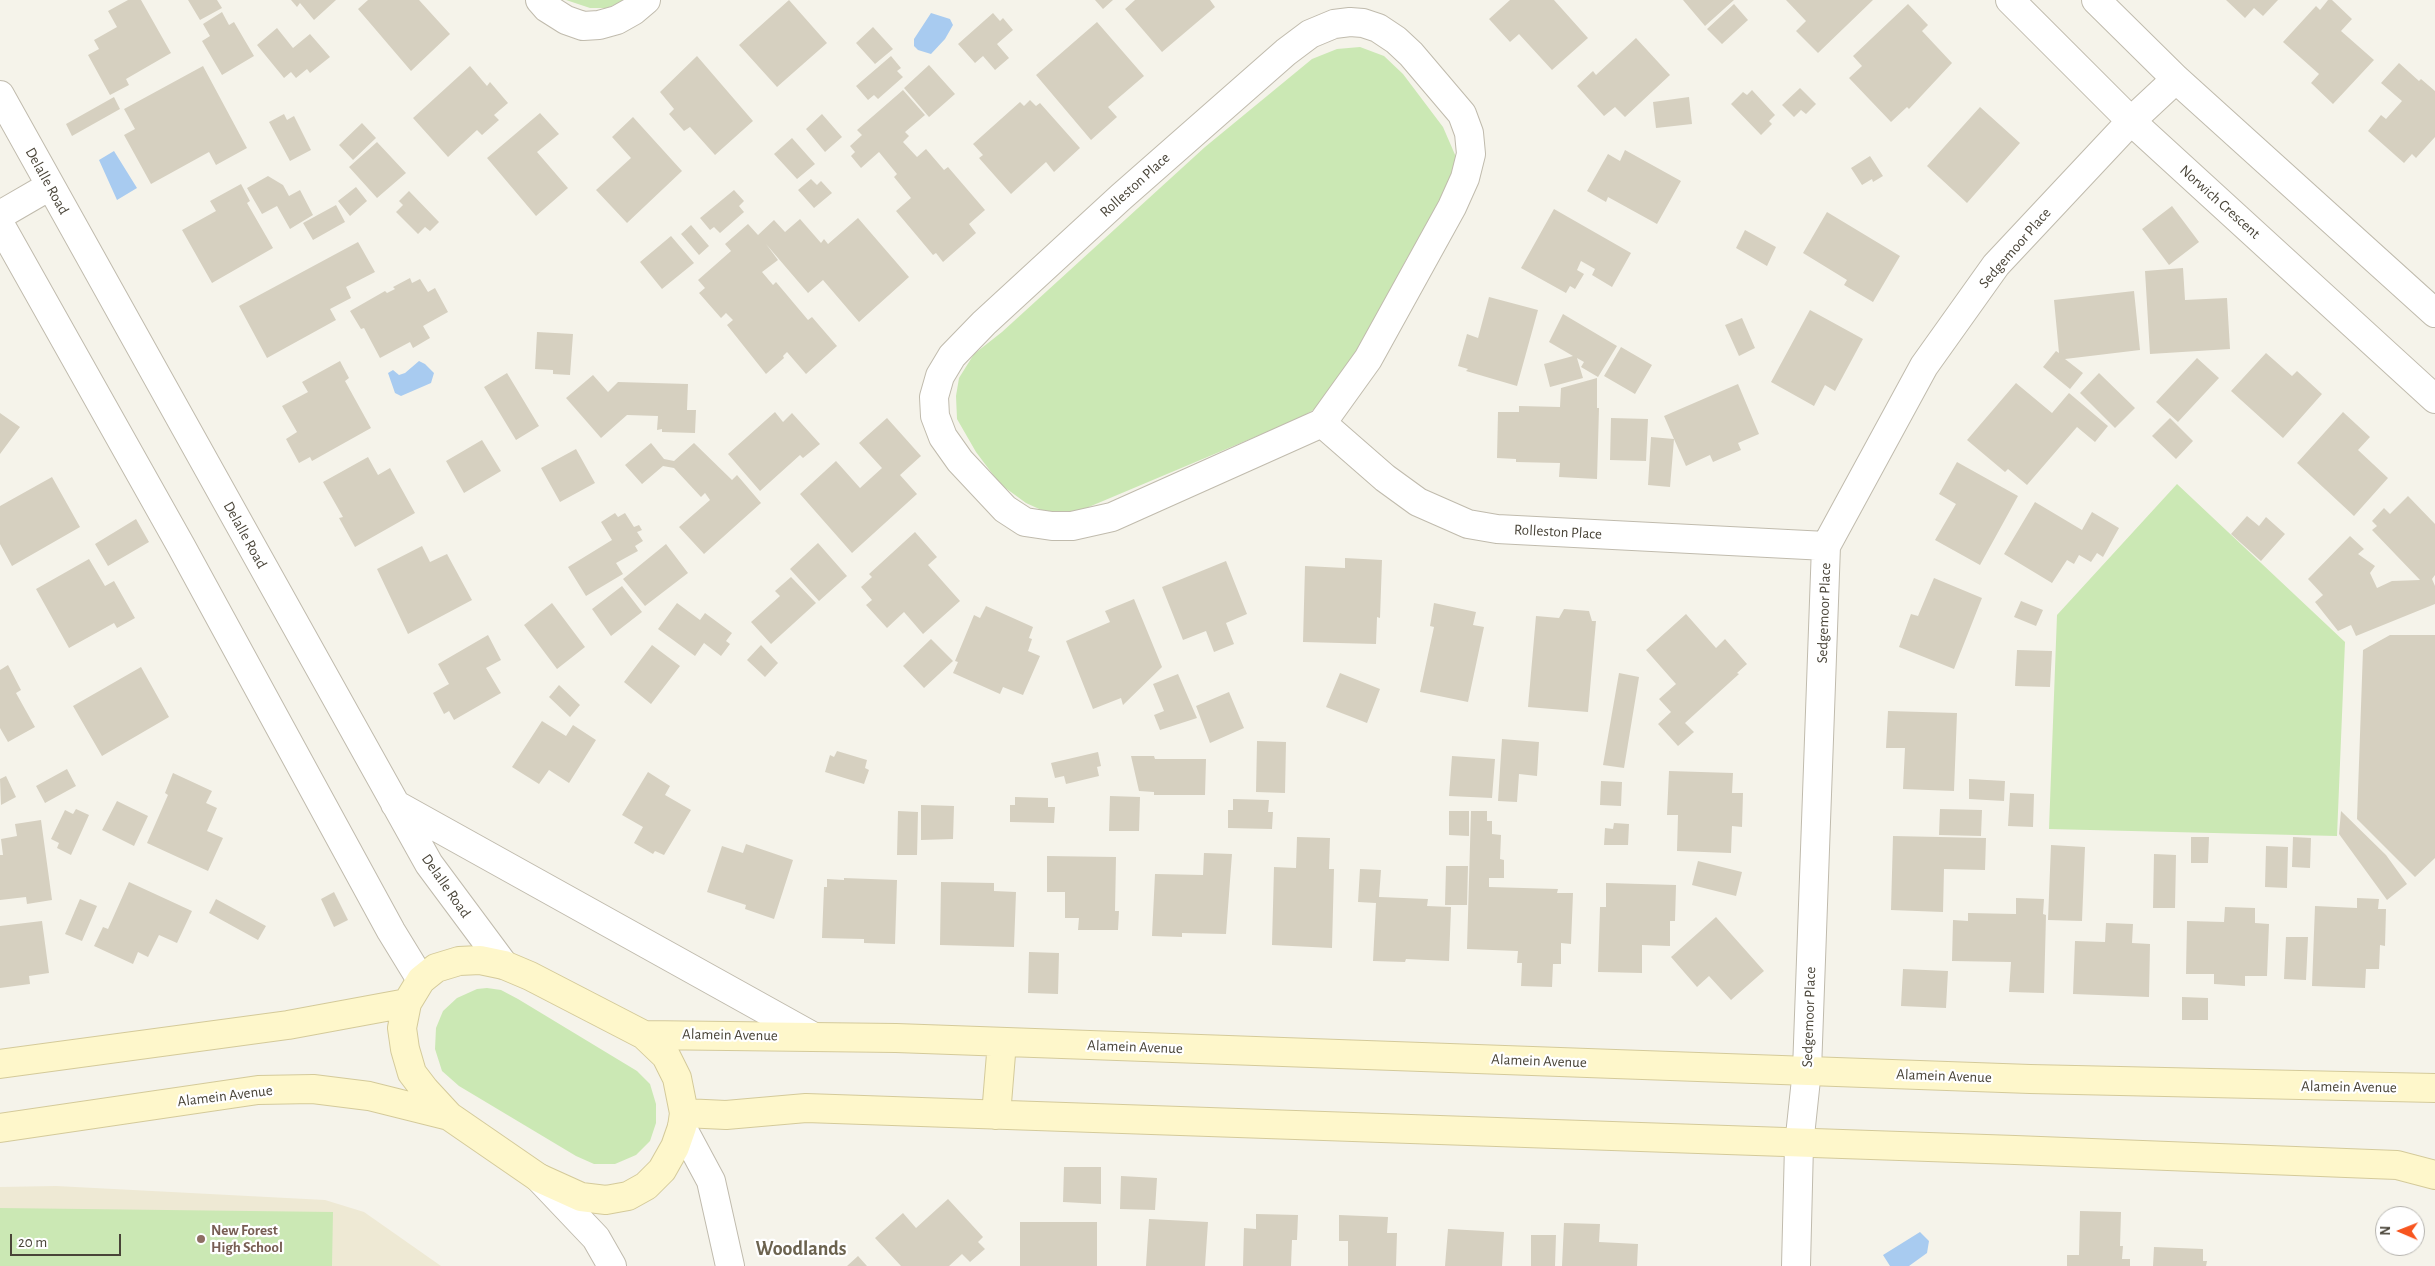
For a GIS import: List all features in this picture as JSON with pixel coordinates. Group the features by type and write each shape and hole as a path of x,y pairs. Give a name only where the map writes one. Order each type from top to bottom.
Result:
{"street":[{"path":"540,0 547,8 566,20 583,26 599,25 617,20 633,11 646,0"},
{"name":"Norwich Crescent","path":"2010,0 2131,121 2435,399"},
{"path":"2096,0 2176,79 2435,313"},
{"name":"Rolleston Place","path":"1363,23 1378,28 1396,40 1411,54 1462,114 1469,133 1471,154 1465,178 1428,254 1368,359 1322,424 1112,517 1072,526 1052,526 1025,522 1004,509 987,491 960,461 943,437 935,416 934,397 940,376 952,356 984,323 1121,197 1286,52 1310,34 1334,24 1363,23"},
{"name":"Sedgemoor Place","path":"1796,1266 1799,1144 1807,1070 1826,546 1924,366 1996,265 2131,121 2176,79"},
{"name":"Delalle Road","path":"0,95 429,864 504,965"},
{"path":"0,215 50,186"},
{"path":"0,224 190,564 391,931 414,991"},
{"name":"Rolleston Place","path":"1322,424 1385,478 1418,502 1468,524 1497,530 1826,546"},
{"path":"395,804 814,1037"},
{"path":"683,1120 674,1147 662,1170 646,1186 628,1196 606,1200 581,1197 539,1178 449,1116 412,1073 405,1049 402,1028 414,991 436,968 459,961 480,960 504,965 530,976 644,1035 666,1056 677,1078 683,1120 711,1181 730,1266"},
{"path":"0,1064 288,1025 414,991"},
{"name":"Alamein Avenue","path":"644,1035 1002,1042 2030,1079 2435,1088"},
{"path":"996,1115 1002,1042"},
{"name":"Alamein Avenue","path":"0,1128 258,1090 313,1089 369,1096 449,1116"},
{"path":"683,1120 806,1108 2381,1164 2422,1170 2435,1175"},
{"path":"539,1178 596,1238 612,1266"}],"shaded area":[{"name":"New Forest High School","path":"56,1186 325,1200 364,1212 441,1266 0,1266 0,1187"}],"green space":[{"path":"566,0 626,0 607,8 590,8"},
{"path":"1360,47 1384,56 1403,74 1443,127 1456,157 1455,175 1446,195 1407,258 1349,372 1318,407 1300,418 1084,509 1064,513 1048,513 1026,503 1000,484 976,452 957,419 956,396 959,378 974,354 1002,332 1205,147 1312,59 1337,49"},
{"path":"2177,484 2345,642 2337,836 2049,829 2057,615"},
{"path":"477,989 501,990 518,999 637,1071 650,1084 656,1104 656,1123 650,1141 636,1155 615,1164 594,1164 576,1156 459,1086 442,1071 435,1049 436,1028 443,1011 457,998"},
{"name":"New Forest High School","path":"0,1208 333,1212 332,1266 0,1266"}],"water":[{"path":"931,13 950,19 953,25 945,39 931,54 918,50 914,46 914,39"},
{"path":"114,151 137,188 117,200 99,160"},
{"path":"419,361 434,373 431,383 401,396 395,393 388,373 393,370 399,375 405,373"},
{"path":"1920,1232 1929,1241 1927,1253 1909,1266 1890,1266 1883,1255"}],"building":[{"path":"128,0 141,0 171,53 126,79 129,85 110,95 88,55 99,49 94,40 117,27 108,11"},
{"path":"188,0 217,0 222,8 200,20"},
{"path":"291,0 336,0 314,20 300,3 297,7"},
{"path":"368,0 419,0 450,34 411,71 358,9"},
{"path":"789,0 827,43 777,87 739,45"},
{"path":"1095,0 1113,0 1103,9"},
{"path":"1135,0 1210,0 1215,7 1162,52 1125,9"},
{"path":"1510,0 1554,0 1588,38 1552,70 1519,34 1510,42 1489,19"},
{"path":"1683,0 1734,0 1705,26"},
{"path":"1786,0 1873,0 1818,53 1796,31 1806,21"},
{"path":"2226,0 2278,0 2263,16 2254,8 2245,18"},
{"path":"2328,0 2332,0 2352,19 2341,31 2374,60 2333,104 2311,83 2319,74 2283,42 2316,6 2320,10"},
{"path":"1734,4 1748,20 1722,44 1707,29"},
{"path":"1908,4 1928,25 1922,31 1952,63 1909,109 1907,107 1891,122 1849,78 1862,66 1853,56"},
{"path":"222,12 229,25 234,22 254,56 222,75 202,41 210,36 203,24"},
{"path":"993,13 1000,21 1003,18 1013,30 997,44 1009,58 995,70 983,56 975,63 958,44"},
{"path":"1097,22 1144,76 1108,107 1117,117 1091,140 1036,75"},
{"path":"873,27 893,49 875,64 856,43"},
{"path":"277,28 293,48 310,34 330,57 310,73 307,69 296,78 291,72 284,78 257,45"},
{"path":"1636,38 1670,75 1625,117 1615,107 1604,116 1577,86 1593,71 1596,75"},
{"path":"697,56 753,121 715,155 690,127 684,131 669,114 674,109 660,92"},
{"path":"891,56 901,68 897,71 903,77 878,99 874,95 868,100 856,86"},
{"path":"2399,63 2419,81 2421,79 2435,91 2435,137 2416,158 2412,154 2404,163 2368,131 2381,115 2386,119 2402,101 2381,83"},
{"path":"929,65 955,94 929,117 904,88"},
{"path":"203,66 247,148 216,165 209,152 151,184 124,135 135,129 124,109"},
{"path":"470,66 487,86 490,82 508,103 494,115 499,120 482,135 477,130 448,157 413,118"},
{"path":"1800,88 1816,104 1806,114 1801,110 1794,117 1782,105"},
{"path":"903,90 925,115 905,132 909,136 903,142 917,157 926,149 944,170 948,167 985,210 969,224 976,233 943,262 936,253 933,255 896,211 911,198 894,177 897,174 879,152 861,168 851,156 855,152 850,146 862,135 857,130"},
{"path":"1752,90 1775,115 1769,121 1772,124 1761,135 1731,104 1743,92 1747,95"},
{"path":"114,97 120,109 72,136 66,124"},
{"path":"1689,97 1692,124 1656,128 1653,102"},
{"path":"1030,100 1036,106 1040,103 1080,148 1054,172 1046,162 1011,194 979,158 983,155 973,144 1020,102 1024,106"},
{"path":"1980,107 2020,143 1967,203 1927,166"},
{"path":"540,113 559,134 537,152 568,188 536,216 487,158"},
{"path":"284,114 287,120 294,116 311,150 290,161 269,122"},
{"path":"822,114 842,137 825,152 806,129"},
{"path":"633,117 682,171 627,223 596,190 631,158 612,137"},
{"path":"362,123 376,138 353,160 339,145"},
{"path":"792,138 815,164 797,179 774,154"},
{"path":"377,142 406,173 377,198 349,167"},
{"path":"1625,150 1681,181 1657,224 1608,197 1606,202 1587,191 1608,154 1620,161"},
{"path":"1870,156 1883,176 1873,182 1872,179 1862,185 1851,168"},
{"path":"268,176 283,185 289,196 300,190 313,215 290,229 277,206 262,214 247,188"},
{"path":"811,179 817,185 821,181 832,193 814,208 798,190"},
{"path":"241,184 250,201 247,203 273,248 212,283 182,230 216,211 210,201"},
{"path":"356,187 367,201 350,216 338,201"},
{"path":"734,190 744,201 739,206 744,212 720,233 714,227 710,230 700,218"},
{"path":"409,191 439,222 430,231 425,227 418,234 396,212 403,205 399,201"},
{"path":"336,205 345,222 313,240 303,223"},
{"path":"2172,206 2199,242 2169,265 2142,229"},
{"path":"1554,209 1631,253 1612,287 1592,275 1595,269 1581,261 1577,270 1584,274 1575,289 1570,286 1566,293 1521,268"},
{"path":"1827,212 1900,256 1873,302 1844,285 1847,280 1803,253"},
{"path":"858,218 909,277 859,322 823,280 808,293 766,244 778,260 762,272 773,285 776,282 808,320 812,317 837,346 806,374 787,352 783,356 784,358 766,374 727,325 733,320 726,313 721,318 699,293 705,288 698,280 731,251 725,244 748,224 758,235 774,220 785,232 800,219 821,243 824,239 828,244"},
{"path":"691,225 709,246 699,255 681,234"},
{"path":"1745,230 1776,247 1767,266 1736,248"},
{"path":"671,236 694,263 662,289 640,262"},
{"path":"358,242 375,272 346,287 351,298 330,309 336,320 267,358 239,306"},
{"path":"2183,268 2185,300 2227,298 2230,349 2150,354 2145,271"},
{"path":"410,278 412,283 420,279 428,292 435,288 448,312 423,326 430,338 413,348 410,342 380,358 364,328 361,329 350,311 385,291 387,293 395,289 393,287"},
{"path":"2134,291 2140,350 2065,359 2083,373 2070,389 2043,367 2056,351 2059,353 2054,300"},
{"path":"1489,297 1538,310 1517,386 1466,371 1468,369 1458,366 1467,334 1478,338"},
{"path":"1810,310 1863,339 1835,391 1825,385 1814,406 1771,382"},
{"path":"1563,314 1617,346 1598,377 1581,367 1584,362 1577,358 1583,378 1550,387 1544,364 1573,356 1549,342"},
{"path":"1742,318 1755,348 1739,356 1725,325"},
{"path":"537,332 573,334 570,375 553,374 553,370 535,369"},
{"path":"1621,347 1652,365 1635,394 1604,376"},
{"path":"2266,353 2292,376 2297,371 2322,394 2283,438 2231,391"},
{"path":"2197,358 2219,378 2178,422 2156,402"},
{"path":"340,361 349,378 345,381 371,428 312,461 310,457 299,463 286,439 297,432 282,406 308,392 302,382"},
{"path":"507,373 539,426 516,440 484,387"},
{"path":"2099,373 2135,408 2115,428 2080,393"},
{"path":"593,375 608,392 618,382 688,384 687,410 696,410 695,433 662,432 662,429 657,430 658,416 627,415 601,438 566,398"},
{"path":"1597,378 1597,408 1599,408 1597,479 1559,477 1560,463 1516,462 1516,459 1497,458 1498,412 1519,412 1519,406 1560,407 1561,388"},
{"path":"2016,383 2052,413 2069,393 2108,426 2095,442 2077,427 2027,485 2008,469 2005,472 1967,440"},
{"path":"1738,384 1759,434 1738,443 1741,450 1713,462 1710,455 1686,466 1664,416"},
{"path":"775,412 783,422 792,413 820,444 803,458 800,455 760,491 728,454"},
{"path":"2343,412 2370,437 2358,450 2388,478 2354,516 2297,463"},
{"path":"0,413 20,427 0,454"},
{"path":"887,418 921,456 900,475 917,494 852,553 800,494 836,461 860,488 882,468 859,443"},
{"path":"1611,418 1648,419 1646,461 1610,460"},
{"path":"2170,418 2193,441 2176,459 2152,436"},
{"path":"1651,437 1674,439 1670,487 1648,485"},
{"path":"482,440 501,471 464,493 446,461"},
{"path":"651,443 664,459 674,461 694,443 732,480 737,475 761,503 704,554 679,527 710,500 705,493 701,497 674,468 663,466 642,484 625,465"},
{"path":"576,449 595,483 560,502 541,468"},
{"path":"368,457 378,475 390,468 415,513 355,547 339,518 343,517 323,482"},
{"path":"1957,462 2018,496 1980,565 1935,540 1956,504 1939,494"},
{"path":"52,477 80,527 12,566 0,544 0,506"},
{"path":"2408,496 2435,524 2435,575 2432,579 2435,586 2435,604 2356,636 2351,625 2338,631 2315,602 2323,595 2308,579 2350,536 2364,549 2358,554 2375,566 2370,573 2377,588 2392,581 2420,580 2372,530 2377,526 2372,521 2384,508 2390,514"},
{"path":"2035,502 2082,530 2092,512 2119,528 2103,557 2097,553 2091,562 2079,555 2074,564 2067,560 2052,583 2004,554"},
{"path":"615,513 618,517 625,513 634,527 639,525 642,530 637,532 643,541 635,546 638,551 616,563 623,574 586,596 568,567 612,540 601,522"},
{"path":"2247,516 2259,526 2266,517 2285,534 2261,561 2231,534"},
{"path":"136,519 149,542 108,566 95,544"},
{"path":"915,532 937,557 928,565 960,601 923,634 904,612 887,628 866,605 872,600 861,587 872,577 869,574"},
{"path":"818,543 847,576 819,601 790,569"},
{"path":"666,544 688,573 645,606 623,579"},
{"path":"422,546 430,562 447,554 472,600 408,634 377,569"},
{"path":"1345,558 1382,560 1380,618 1377,617 1376,644 1303,642 1305,566 1345,568"},
{"path":"89,559 105,586 114,581 135,618 117,628 114,623 69,648 36,589"},
{"path":"1226,561 1247,614 1226,623 1234,644 1214,652 1206,631 1183,640 1162,587"},
{"path":"791,577 816,603 771,644 751,622 780,596 775,591"},
{"path":"1934,578 1982,598 1954,669 1899,647 1911,614 1918,616"},
{"path":"622,586 642,612 611,636 592,609"},
{"path":"1134,599 1162,667 1123,705 1121,698 1093,709 1066,641 1110,622 1105,611"},
{"path":"2021,601 2043,610 2036,626 2014,617"},
{"path":"552,603 585,647 557,669 524,625"},
{"path":"677,603 700,620 705,613 732,633 726,641 730,644 721,656 704,643 695,656 658,629"},
{"path":"1434,603 1476,612 1473,625 1484,627 1468,702 1420,692 1434,627 1430,626"},
{"path":"986,606 1033,627 1029,638 1032,639 1028,651 1040,656 1023,695 1003,687 1000,694 953,673 958,662 955,661 974,615 980,618"},
{"path":"1564,609 1589,611 1592,621 1596,621 1588,712 1528,707 1536,616 1559,618"},
{"path":"1686,614 1716,648 1725,639 1747,664 1737,673 1739,674 1685,723 1694,732 1678,746 1658,724 1671,712 1659,699 1676,684 1646,650"},
{"path":"488,635 501,660 486,668 501,693 454,720 449,711 444,714 433,693 449,684 438,664"},
{"path":"2390,635 2435,635 2435,858 2415,877 2357,819 2363,650"},
{"path":"931,639 953,661 924,688 903,666"},
{"path":"652,645 680,666 651,704 624,682"},
{"path":"761,645 778,663 765,677 747,660"},
{"path":"2017,650 2052,651 2050,687 2015,686"},
{"path":"8,665 21,690 16,693 35,727 8,742 0,728 0,670"},
{"path":"141,667 169,717 102,756 73,706"},
{"path":"1340,673 1380,689 1367,723 1326,707"},
{"path":"1619,673 1639,677 1624,768 1603,765"},
{"path":"1178,674 1197,718 1160,730 1154,715 1164,711 1153,684"},
{"path":"559,685 580,705 570,717 549,697"},
{"path":"1229,692 1244,728 1210,743 1196,706"},
{"path":"1888,711 1957,713 1954,791 1903,789 1905,748 1886,748"},
{"path":"542,721 566,736 573,725 596,740 569,783 549,770 539,784 512,767"},
{"path":"1502,739 1539,742 1537,776 1519,774 1517,802 1498,801"},
{"path":"1257,741 1286,742 1285,793 1256,792"},
{"path":"837,751 867,760 865,768 869,770 864,784 825,772 830,755 834,757"},
{"path":"1098,752 1101,766 1097,767 1099,776 1066,784 1064,776 1055,778 1051,763"},
{"path":"1131,756 1154,756 1155,759 1206,759 1205,795 1154,795 1154,792 1139,791"},
{"path":"1452,756 1495,759 1492,798 1449,796"},
{"path":"67,769 76,786 45,803 36,786"},
{"path":"1669,771 1733,773 1732,793 1743,793 1742,827 1732,826 1731,853 1677,851 1678,815 1667,815"},
{"path":"648,772 670,786 665,795 691,810 664,855 655,851 653,854 634,843 643,827 622,815"},
{"path":"173,773 212,791 206,803 217,808 207,831 223,838 208,871 147,843 168,795 165,793"},
{"path":"6,776 16,797 1,805 0,779"},
{"path":"1969,779 2005,781 2004,801 1969,799"},
{"path":"1601,781 1622,782 1621,806 1600,805"},
{"path":"2010,793 2034,794 2033,827 2008,826"},
{"path":"1110,796 1140,797 1139,831 1109,831"},
{"path":"1015,797 1048,798 1048,807 1055,807 1054,823 1010,822 1010,805 1015,805"},
{"path":"1233,799 1269,800 1268,812 1273,812 1272,829 1228,828 1228,810 1233,810"},
{"path":"117,801 148,816 134,846 102,830"},
{"path":"921,805 954,806 953,839 921,840"},
{"path":"76,809 89,815 71,855 57,848 59,843 51,839 65,810 73,814"},
{"path":"1940,809 1982,810 1981,836 1939,835"},
{"path":"898,811 918,812 917,855 897,855"},
{"path":"1449,811 1469,811 1469,836 1449,835"},
{"path":"1471,811 1487,811 1487,821 1492,821 1492,834 1501,835 1500,859 1504,860 1504,878 1489,878 1489,887 1558,889 1557,893 1573,893 1571,944 1561,943 1561,964 1553,964 1552,987 1521,986 1522,963 1517,963 1518,951 1467,949"},
{"path":"2341,811 2386,855 2407,884 2387,900 2339,834"},
{"path":"41,820 52,900 27,904 26,897 0,900 0,855 3,855 1,839 17,836 15,824"},
{"path":"1614,823 1629,824 1628,845 1604,845 1605,828 1613,829"},
{"path":"1893,836 1986,838 1985,870 1944,869 1943,912 1891,910"},
{"path":"1297,837 1330,838 1329,869 1334,869 1332,948 1272,945 1274,867 1296,868"},
{"path":"2191,837 2209,837 2208,863 2191,863"},
{"path":"2293,837 2311,838 2310,868 2292,867"},
{"path":"746,844 793,860 774,919 745,909 746,905 707,892 722,846 743,853"},
{"path":"2051,845 2085,847 2082,921 2048,920"},
{"path":"2266,846 2288,847 2287,888 2265,887"},
{"path":"1204,853 1232,854 1226,934 1182,933 1182,937 1152,936 1155,874 1203,875"},
{"path":"2154,854 2176,855 2175,908 2153,908"},
{"path":"1047,856 1116,857 1115,911 1119,911 1118,930 1078,930 1079,918 1065,918 1065,892 1047,892"},
{"path":"1698,861 1742,872 1736,896 1692,885"},
{"path":"1446,866 1468,866 1467,905 1445,905"},
{"path":"1360,869 1381,870 1379,897 1428,899 1427,906 1451,907 1449,961 1406,959 1405,962 1373,961 1376,903 1358,902"},
{"path":"844,878 897,880 895,944 864,943 864,939 822,938 824,887 827,887 827,879 844,880"},
{"path":"129,882 192,911 177,943 159,935 148,957 138,952 133,964 94,946 103,927 108,929"},
{"path":"941,882 994,883 994,891 1016,892 1014,947 940,945"},
{"path":"1606,883 1676,885 1675,921 1670,921 1670,946 1642,945 1642,973 1598,972 1600,907 1606,907"},
{"path":"334,892 348,920 334,927 321,899"},
{"path":"2016,898 2044,899 2043,914 2046,915 2044,993 2009,992 2011,962 1952,961 1953,920 1968,921 1968,913 2016,914"},
{"path":"2357,898 2379,899 2378,909 2386,909 2385,946 2380,945 2379,969 2366,969 2365,988 2312,986 2315,906 2357,908"},
{"path":"80,899 97,906 82,941 65,934"},
{"path":"216,899 266,926 258,940 209,913"},
{"path":"2225,907 2255,908 2255,923 2269,924 2267,976 2245,976 2245,986 2214,984 2214,974 2186,974 2187,921 2224,922"},
{"path":"1716,917 1764,971 1731,1000 1709,976 1697,987 1671,957"},
{"path":"42,921 49,973 29,976 30,984 0,988 0,926"},
{"path":"2106,923 2133,924 2132,943 2150,944 2149,997 2073,994 2075,941 2105,942"},
{"path":"2286,937 2308,937 2306,980 2284,979"},
{"path":"1029,952 1059,953 1058,994 1028,993"},
{"path":"1903,969 1948,971 1946,1008 1901,1006"},
{"path":"2182,997 2208,998 2208,1020 2182,1020"},
{"path":"1064,1167 1101,1167 1101,1204 1063,1202"},
{"path":"1121,1176 1157,1178 1155,1210 1120,1209"},
{"path":"948,1199 983,1237 978,1242 985,1249 970,1262 962,1254 949,1266 901,1266 875,1238 903,1213 916,1228"},
{"path":"2080,1211 2121,1212 2120,1246 2123,1246 2122,1259 2130,1259 2130,1266 2067,1266 2067,1255 2079,1255"},
{"path":"1256,1214 1298,1215 1297,1240 1292,1240 1291,1266 1243,1266 1244,1228 1256,1229"},
{"path":"1339,1215 1388,1217 1387,1233 1397,1233 1396,1266 1348,1266 1348,1241 1339,1241"},
{"path":"1149,1219 1208,1222 1205,1266 1146,1266"},
{"path":"1020,1222 1097,1222 1097,1266 1020,1266"},
{"path":"1564,1223 1600,1224 1599,1242 1638,1244 1637,1266 1562,1266"},
{"path":"1448,1229 1504,1232 1502,1266 1445,1266"},
{"path":"1531,1235 1556,1235 1555,1266 1531,1266"},
{"path":"2154,1247 2203,1249 2203,1261 2207,1261 2206,1266 2153,1266"},
{"path":"858,1256 867,1266 847,1266"}],"place":[{"name":"New Forest High School","path":"201,1239"}],"district":[{"name":"Woodlands","path":"801,1249"}]}
